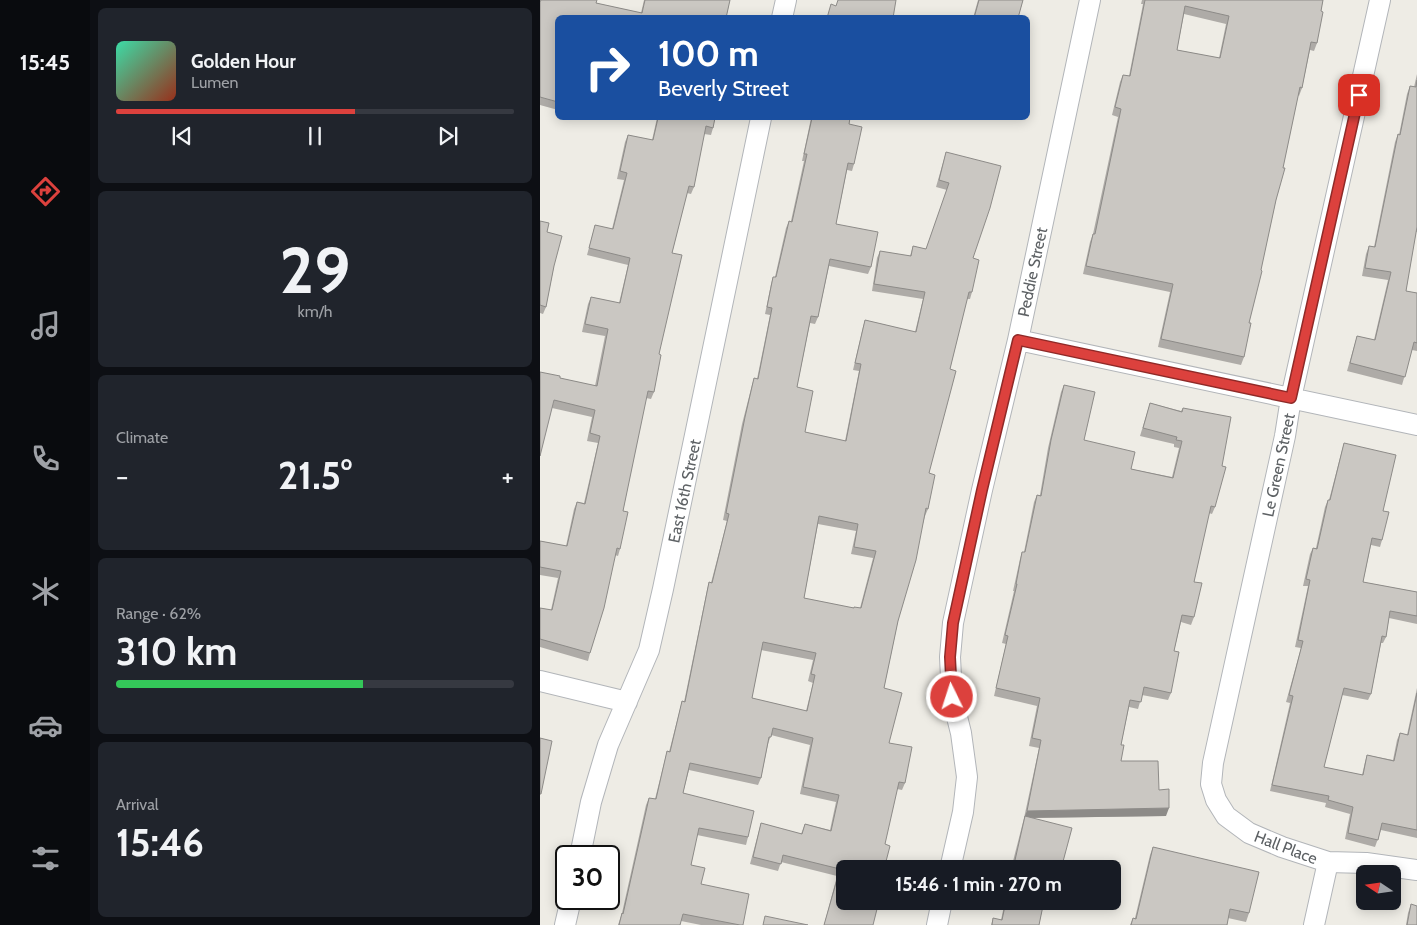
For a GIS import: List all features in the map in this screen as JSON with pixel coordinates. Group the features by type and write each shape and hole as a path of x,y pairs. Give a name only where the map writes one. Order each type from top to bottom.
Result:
{"street":[{"path":"783,15 786,0"},
{"name":"Peddie Street","path":"952,860 967,776 962,734 952,697 950,657 953,623 982,490 1018,340 1090,0"},
{"name":"Le Green Street","path":"1228,695 1285,436 1291,398 1380,0"},
{"name":"East 16th Street","path":"582,845 591,802 608,745 649,650 761,120"},
{"path":"1018,340 1417,424"},
{"path":"540,681 627,702"},
{"name":"Hall Place","path":"1228,695 1213,763 1211,784 1216,800 1226,816 1249,833 1282,847 1328,862 1366,863 1417,870"},
{"path":"1314,925 1328,862"},
{"path":"565,925 568,910"},
{"path":"937,925 940,910"}],"building":[{"path":"541,0 597,0 596,3 642,13 645,0 730,0 727,15 555,15 555,101 540,97"},
{"path":"838,0 896,0 894,15 828,15 831,4 836,6"},
{"path":"979,0 1023,0 1019,15 975,15"},
{"path":"1145,0 1323,0 1321,11 1323,12 1317,43 1311,42 1302,88 1300,87 1283,168 1285,168 1276,200 1262,271 1249,323 1251,323 1244,357 1161,339 1173,284 1086,266 1093,234 1095,234 1121,109 1115,107 1123,75 1130,76","holes":["1185,6 1229,16 1220,58 1177,50"]},
{"path":"1417,80 1417,227 1406,291 1417,293 1417,343 1414,342 1405,377 1350,363 1357,336 1375,340 1391,272 1365,268 1369,246 1375,247 1398,134 1400,135 1410,86 1416,87"},
{"path":"658,120 715,120 713,128 706,126 694,187 689,186 672,253 682,255 659,354 661,355 654,392 648,391 623,511 628,512 620,549 617,548 604,608 590,653 540,639 540,608 552,610 561,571 540,567 540,541 567,546 577,502 585,504 600,436 590,433 595,410 554,400 540,456 540,372 597,386 608,329 585,324 591,297 620,303 630,258 589,248 595,225 613,229 627,173 620,171 628,135 653,140"},
{"path":"812,120 850,120 849,124 862,127 854,164 848,163 836,224 878,232 871,267 830,259 818,317 811,316 797,387 813,391 805,432 846,441 861,364 855,363 865,320 916,332 925,292 874,284 880,251 911,256 913,246 926,249 949,183 939,180 946,152 1001,166 990,208 973,258 979,260 950,369 956,371 929,473 935,475 928,509 926,508 916,560 898,621 884,688 902,693 889,743 912,747 905,783 899,782 885,844 890,846 886,860 836,860 836,868 783,855 781,864 753,857 761,823 802,834 805,824 831,831 839,795 803,787 813,738 773,728 771,737 769,737 761,778 690,763 683,793 754,811 748,837 699,828 691,865 705,868 701,884 749,894 743,925 683,914 680,925 619,925 649,798 656,799 667,751 670,752 682,701 685,702 709,582 712,583 729,514 726,513 745,417 754,378 758,379 772,308 767,307 773,277 776,277 789,221 792,222 807,154 804,154","holes":["819,516 858,524 854,547 876,551 861,608 804,598","763,642 816,653 811,674 815,675 807,711 752,698"]},
{"path":"540,221 549,223 547,232 562,236 546,307 540,305"},
{"path":"1064,385 1095,392 1084,440 1135,452 1131,469 1173,478 1182,441 1176,440 1177,437 1143,428 1150,403 1182,412 1183,408 1231,417 1222,466 1226,467 1215,507 1211,506 1194,582 1202,583 1194,617 1182,615 1174,651 1179,652 1171,693 1144,687 1141,702 1130,700 1121,745 1124,745 1121,761 1158,761 1159,790 1169,789 1169,808 1027,811 1041,740 1032,738 1040,698 996,688 1008,636 1005,635 1017,584 1022,552 1025,552 1037,495 1041,496 1051,440"},
{"path":"1344,443 1396,455 1383,511 1389,512 1382,540 1372,538 1363,582 1417,592 1417,616 1390,611 1386,637 1382,636 1371,694 1344,688 1324,767 1363,775 1367,755 1394,761 1400,733 1408,735 1417,693 1417,830 1382,823 1378,840 1348,833 1353,807 1328,800 1329,796 1272,785 1293,696 1289,695 1303,641 1298,640 1310,580 1306,579 1313,548 1317,549"},
{"path":"540,738 552,741 541,794 540,794"},
{"path":"1025,816 1072,828 1063,860 1015,860"},
{"path":"1153,847 1259,872 1249,913 1230,909 1227,925 1131,925 1133,918 1136,919"},
{"path":"836,883 836,910 877,910 873,925 824,925"},
{"path":"1411,904 1417,906 1417,925 1407,925"},
{"path":"1004,910 1042,910 1039,925 992,925 993,918 1002,920"},
{"path":"765,916 808,925 763,925"}],"route":[{"path":"952,697 950,657 953,623 982,490 1018,340 1291,398 1359,95"}]}
